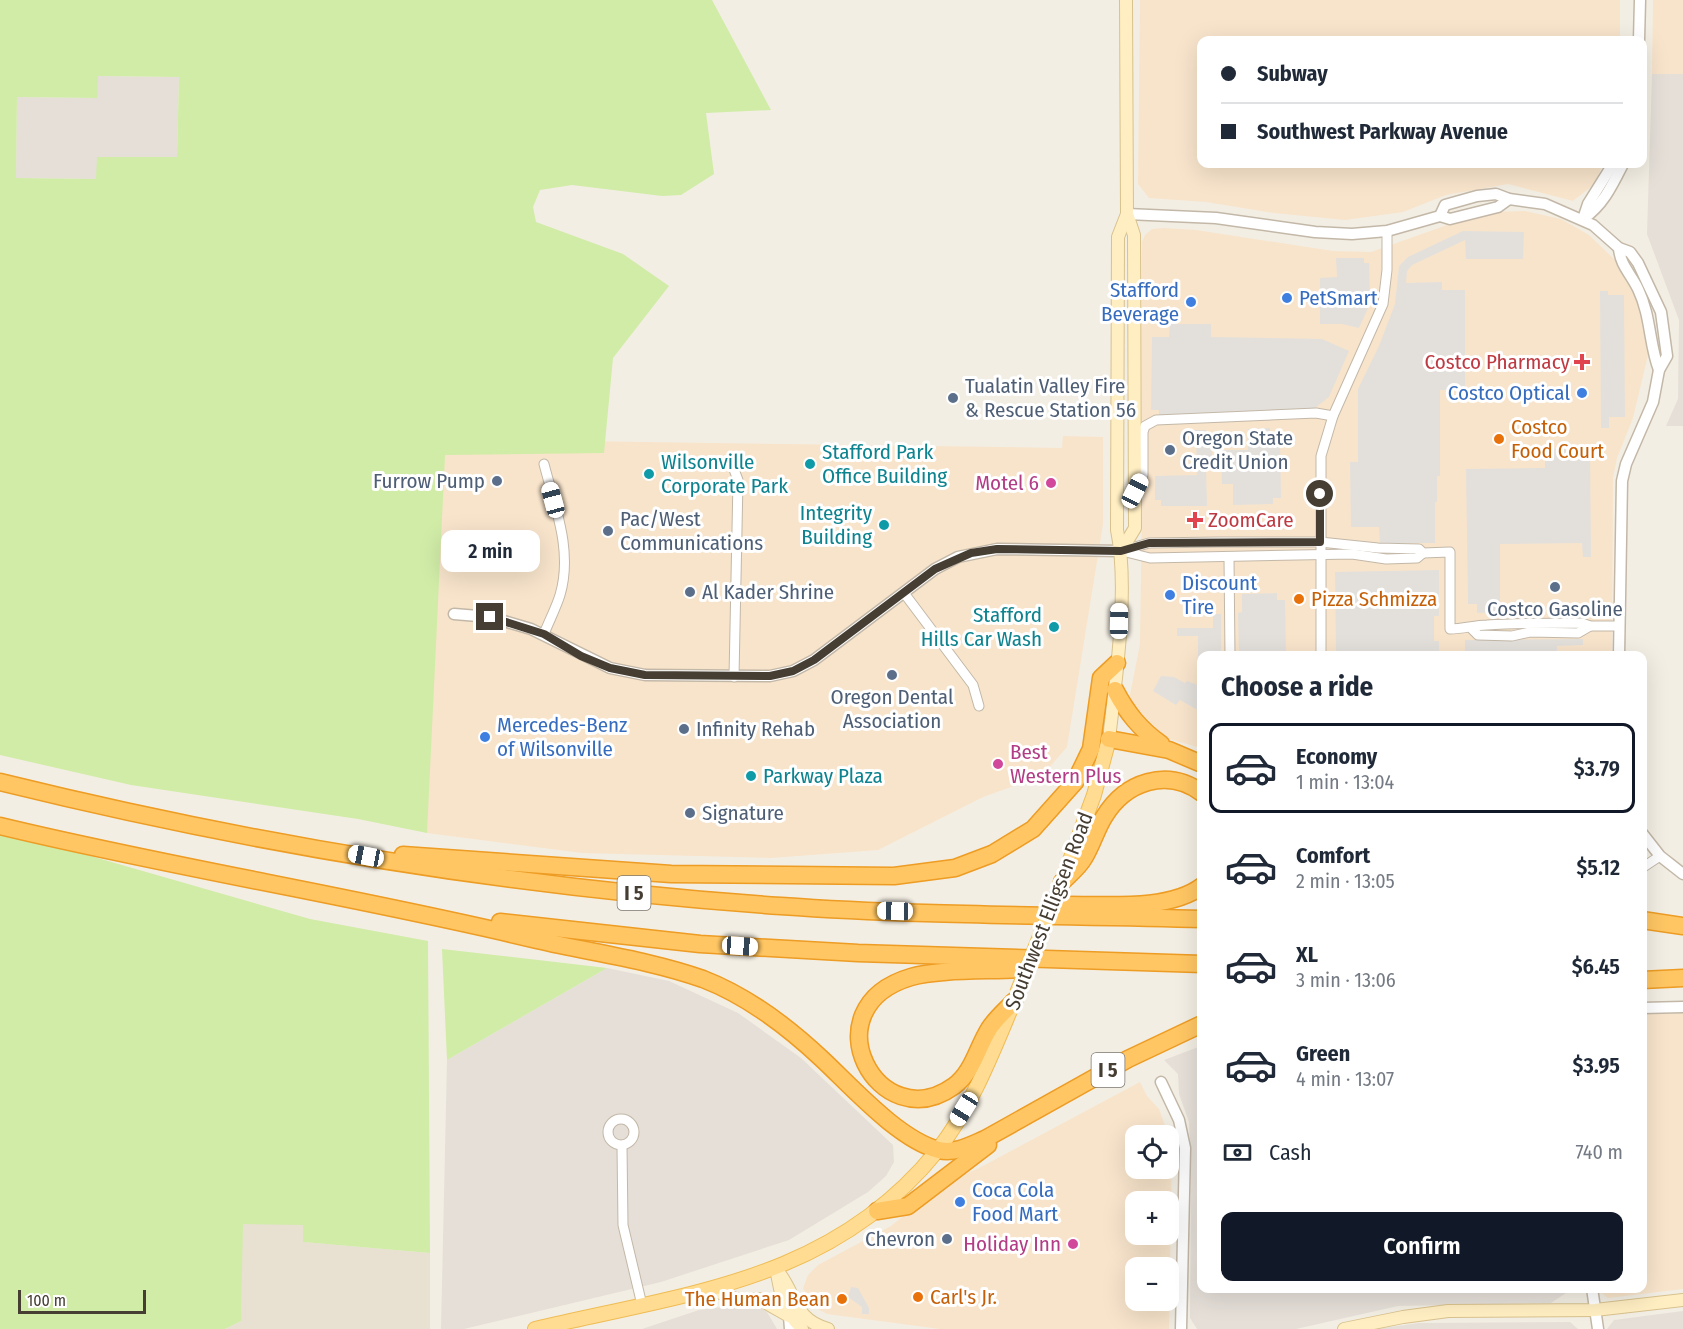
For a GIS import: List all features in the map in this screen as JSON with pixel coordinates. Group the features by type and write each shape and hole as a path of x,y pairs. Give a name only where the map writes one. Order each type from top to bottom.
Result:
{"highway":[{"name":"I 5","path":"328,849 671,874 894,876 955,868 992,854 1033,829 1075,782 1091,749 1101,678 1117,663"},
{"path":"1115,690 1129,716 1146,734 1169,750"},
{"path":"1109,738 1169,750 1197,762"},
{"path":"1062,882 1084,857 1105,815 1129,790 1150,780 1172,780 1197,789"},
{"name":"I 5","path":"0,782 164,820 423,867 620,892 824,909 1197,919"},
{"name":"I 5","path":"0,826 178,867 430,914 662,966 706,980 739,997 792,1032 883,1116 903,1131 938,1150 962,1149 1017,1123 1128,1059 1197,1026"},
{"name":"I 5","path":"943,912 1014,905 1143,903 1187,895 1197,889"},
{"name":"I 5","path":"430,914 700,944 858,954 1096,963 1197,964"},
{"path":"1647,921 1683,926"},
{"path":"1647,926 1683,926"},
{"name":"I 5","path":"1015,997 990,1028 962,1078 942,1093 922,1097 893,1092 874,1079 862,1060 858,1038 866,1007 879,992 899,982 923,975 1096,963"},
{"path":"1647,971 1683,972"},
{"path":"1647,980 1683,978"},
{"name":"I 5","path":"878,1210 908,1206 1017,1123"}],"main road":[{"name":"Southwest Elligsen Road","path":"1121,551 1135,528 1134,235 1127,214 1126,0"},
{"name":"Southwest Elligsen Road","path":"536,1329 710,1289 776,1269 844,1235 878,1210 905,1186 938,1150 974,1092 1062,882 1094,795 1109,738 1117,663 1121,551 1117,530 1118,237 1127,214"},
{"path":"776,1269 782,1303 797,1324"},
{"path":"776,1269 787,1282 796,1307 797,1324"},
{"path":"710,1289 736,1299 759,1299 797,1324 828,1329"},
{"path":"1344,1329 1448,1311 1595,1310 1683,1300"}],"street":[{"path":"1639,36 1640,0"},
{"path":"1583,219 1588,204 1610,168"},
{"path":"1583,219 1597,209 1621,168"},
{"path":"1127,214 1240,220 1328,234 1388,231 1440,216 1445,206 1477,196 1496,194 1509,199 1545,204 1583,219 1619,248 1630,252 1657,301 1667,356 1659,370 1653,402 1626,464 1623,482 1619,651"},
{"path":"1321,651 1321,456 1333,416 1383,304 1388,231"},
{"path":"1135,491 1143,475 1143,432 1145,426 1155,420 1316,413 1333,416"},
{"path":"730,459 738,480 734,677"},
{"path":"544,464 563,537 565,567 560,595 544,634"},
{"path":"1121,551 1149,543 1320,542 1378,548 1419,549 1423,553"},
{"path":"454,614 490,617 544,634 581,656 610,668 657,676 770,676 793,671 814,660 935,569 971,553 997,549 1121,551 1150,558 1352,554 1386,559 1417,558 1423,553 1450,552 1450,628 1472,629 1479,625 1582,623 1590,626 1619,626"},
{"path":"1229,558 1230,651"},
{"path":"904,594 973,685 979,706"},
{"path":"1647,839 1660,856 1683,874"},
{"path":"1647,865 1660,856"},
{"path":"1647,1008 1683,1007"},
{"path":"1161,1082 1179,1120 1185,1148 1181,1329"},
{"path":"622,1146 623,1225 642,1305"},
{"path":"1593,1293 1598,1329"}],"shaded area":[{"path":"1140,0 1620,0 1620,36 1197,36 1197,168 1601,168 1597,182 1573,201 1508,184 1446,195 1403,212 1345,220 1274,213 1206,202 1149,198 1138,184"},
{"path":"1653,0 1683,0 1683,74 1652,74"},
{"path":"1652,74 1683,74 1683,426 1666,426 1678,399 1679,320 1647,234"},
{"path":"97,76 179,77 177,157 97,157 97,179 16,178 17,97 97,98"},
{"path":"1525,211 1561,219 1589,235 1614,259 1636,294 1644,321 1648,355 1633,418 1617,458 1613,478 1612,651 1197,651 1197,747 1162,737 1133,713 1130,695 1140,644 1142,501 1146,481 1146,432 1140,423 1142,242 1145,235 1152,229 1196,230 1333,251 1371,252 1490,212"},
{"path":"1463,231 1524,232 1523,259 1466,259 1465,240 1412,265 1407,271 1406,283 1442,282 1442,290 1465,290 1465,390 1440,390 1440,476 1437,476 1437,502 1435,502 1435,543 1380,543 1379,527 1351,527 1350,462 1358,462 1358,389 1379,346 1395,304 1399,266 1408,257"},
{"path":"1336,258 1364,258 1364,263 1369,263 1370,299 1363,300 1362,303 1369,306 1359,328 1342,324 1320,324 1320,278 1337,277"},
{"path":"1600,291 1608,291 1608,295 1624,295 1625,417 1609,417 1609,428 1601,428"},
{"path":"1170,324 1211,324 1211,337 1322,339 1349,351 1329,397 1315,408 1229,412 1201,417 1159,417 1159,410 1151,410 1152,337 1169,337"},
{"path":"1270,428 1270,437 1280,437 1281,498 1273,498 1273,504 1233,505 1233,484 1222,484 1221,450 1248,450 1248,429"},
{"path":"1193,430 1206,430 1206,448 1212,448 1212,465 1206,465 1207,506 1161,506 1161,500 1155,500 1155,476 1197,475 1196,437 1193,437"},
{"path":"1063,436 1103,437 1103,524 1067,747 1042,776 983,797 878,850 771,858 582,853 427,833 431,439 1062,448"},
{"path":"1590,448 1591,557 1583,557 1582,543 1500,544 1500,612 1477,613 1477,604 1468,604 1466,469 1545,468 1545,449"},
{"path":"1439,570 1439,616 1434,616 1434,641 1439,641 1439,651 1336,651 1335,572"},
{"path":"1277,593 1277,600 1285,600 1286,651 1239,651 1238,613 1242,612 1242,594"},
{"path":"1213,614 1221,614 1221,651 1198,651 1198,636 1177,636 1177,628 1213,628"},
{"path":"1583,639 1583,645 1557,646 1557,651 1465,651 1465,640"},
{"path":"1161,676 1174,677 1185,683 1187,681 1197,685 1197,710 1180,700 1176,705 1153,691"},
{"path":"607,968 669,981 738,1013 801,1058 893,1145 894,1162 886,1176 868,1192 789,1240 661,1282 464,1329 441,1329 447,1060"},
{"path":"1683,1013 1683,1289 1608,1298 1602,1293 1647,1293 1647,1014"},
{"path":"1197,1048 1197,1293 1566,1293 1551,1303 1398,1306 1296,1329 1197,1329 1190,1318 1189,1122 1179,1094 1178,1074 1164,1060"},
{"path":"1140,1082 1147,1096 1159,1109 1165,1125 1125,1125 1125,1179 1171,1179 1171,1191 1125,1191 1125,1245 1170,1245 1170,1257 1125,1257 1125,1311 1169,1311 1169,1329 940,1329 827,1314 816,1308 803,1288 808,1275 818,1265 891,1226 942,1184 979,1168"},
{"path":"242,1224 303,1224 304,1242 430,1253 430,1329 225,1329 241,1321"},
{"path":"851,1287 858,1288 869,1308 869,1314 862,1314 862,1307 848,1297"},
{"path":"752,1303 767,1312 777,1329 642,1329 699,1310"},
{"path":"1683,1311 1683,1329 1607,1329 1614,1320"},
{"path":"1570,1322 1578,1329 1376,1329 1419,1323"}],"green space":[{"path":"0,0 712,0 771,110 706,113 714,174 681,195 662,196 572,185 540,190 533,207 536,222 623,254 669,286 613,358 604,453 445,455 427,833 358,819 131,785 0,755","holes":["98,76 179,77 177,157 97,157 96,179 16,178 17,97 97,98"]},
{"path":"0,830 310,919 428,941 430,1253 303,1242 303,1225 243,1224 241,1321 225,1329 0,1329"},
{"path":"442,949 607,968 447,1060"}],"place":[{"name":"PetSmart","path":"1287,298"},
{"name":"Stafford Beverage","path":"1191,302"},
{"name":"Costco Pharmacy","path":"1582,362"},
{"name":"Costco Optical","path":"1582,393"},
{"name":"Tualatin Valley Fire & Rescue Station 56","path":"953,398"},
{"name":"Costco Food Court","path":"1499,439"},
{"name":"Oregon State Credit Union","path":"1170,450"},
{"name":"Stafford Park Office Building","path":"810,464"},
{"name":"Wilsonville Corporate Park","path":"649,474"},
{"name":"Furrow Pump","path":"497,481"},
{"name":"Motel 6","path":"1051,483"},
{"name":"ZoomCare","path":"1195,520"},
{"name":"Integrity Building","path":"884,525"},
{"name":"Pac/West Communications","path":"608,531"},
{"name":"Costco Gasoline","path":"1555,587"},
{"name":"Al Kader Shrine","path":"690,592"},
{"name":"Discount Tire","path":"1170,595"},
{"name":"Pizza Schmizza","path":"1299,599"},
{"name":"Stafford Hills Car Wash","path":"1054,627"},
{"name":"Oregon Dental Association","path":"892,675"},
{"name":"Infinity Rehab","path":"684,729"},
{"name":"Mercedes-Benz of Wilsonville","path":"485,737"},
{"name":"Best Western Plus","path":"998,764"},
{"name":"Parkway Plaza","path":"751,776"},
{"name":"Signature","path":"690,813"},
{"name":"Coca Cola Food Mart","path":"960,1202"},
{"name":"Chevron","path":"947,1239"},
{"name":"Holiday Inn","path":"1073,1244"},
{"name":"Carl's Jr.","path":"918,1297"},
{"name":"The Human Bean","path":"842,1299"}],"route":[{"path":"490,617 544,634 581,656 621,671 657,676 770,676 793,671 814,660 935,569 958,557 997,549 1121,551 1149,543 1320,542 1320,494"}]}
